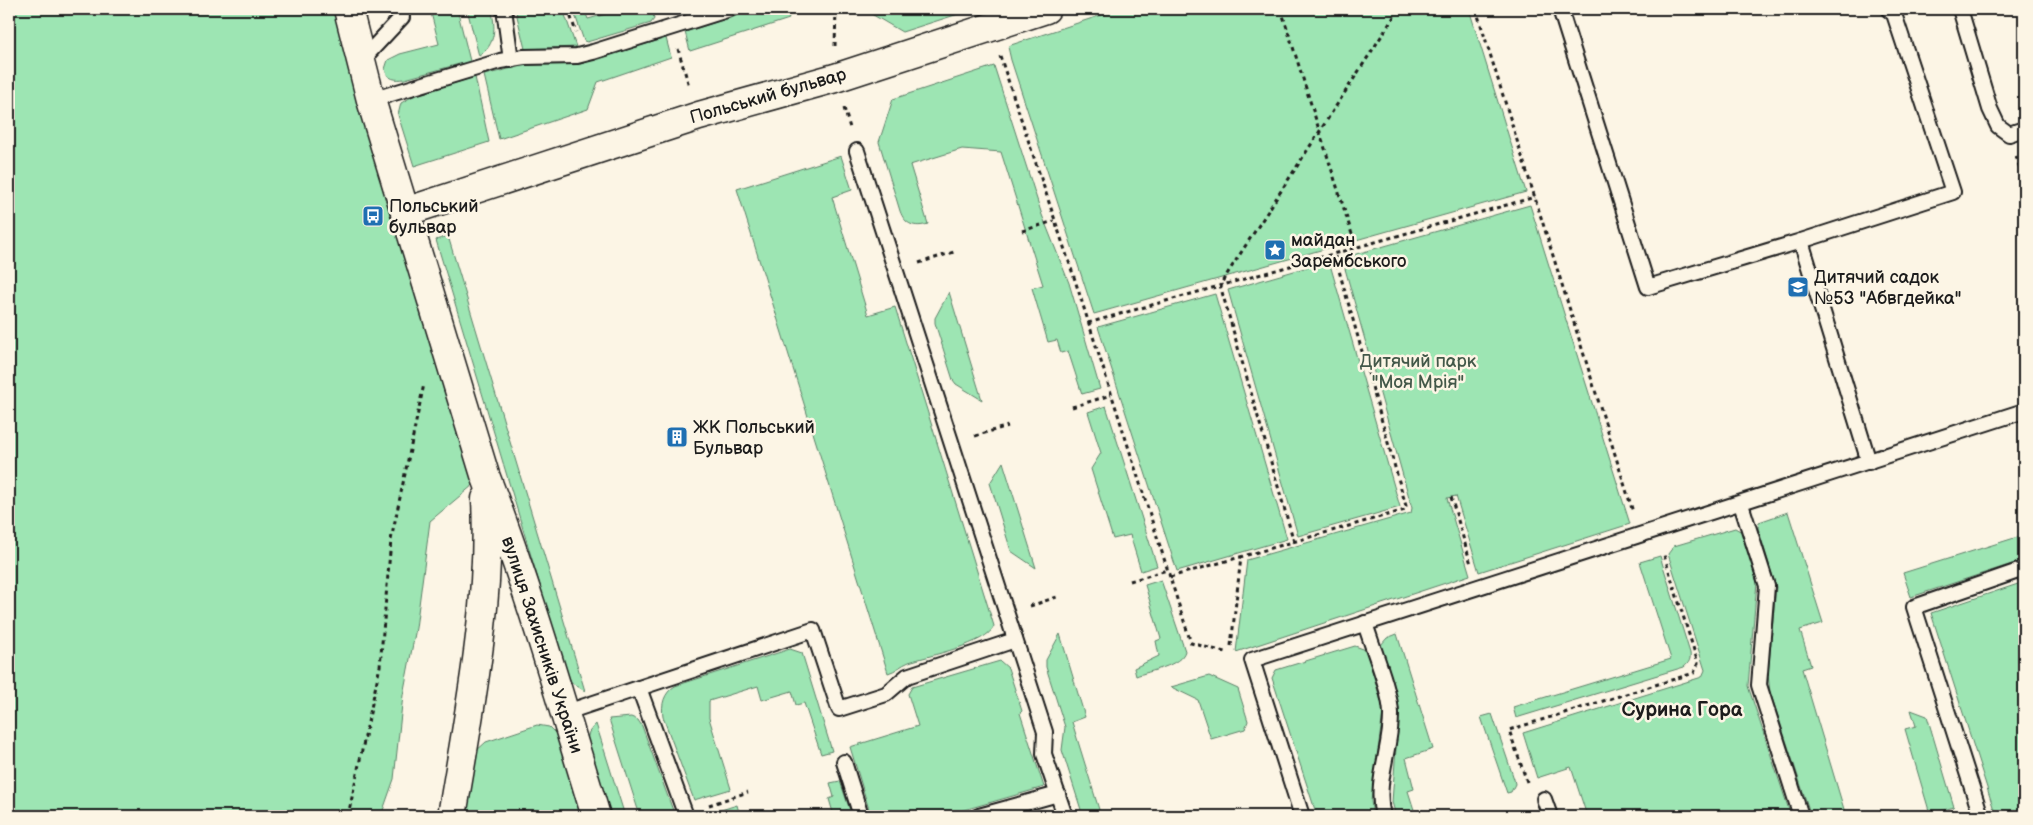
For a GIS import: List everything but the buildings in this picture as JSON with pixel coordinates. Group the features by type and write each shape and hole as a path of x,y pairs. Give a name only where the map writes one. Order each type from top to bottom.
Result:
{"street":[{"name":"вулиця Захисників України","path":"348,9 371,100 404,212 485,475 501,517 596,816"},
{"name":"Польський бульвар","path":"404,212 699,116 835,78 1046,9"},
{"name":"вулиця Захисників України","path":"452,816 482,624 487,522 485,475"}],"lane":[{"path":"361,61 402,17 401,9"},
{"path":"504,9 511,60"},
{"path":"371,100 492,63 524,57 577,56 730,9"},
{"path":"1560,9 1648,287 1801,241 1953,192 1894,14 1888,9"},
{"path":"1960,9 1990,109 1998,126 2009,134 2024,129"},
{"path":"857,151 1045,732 1044,754 1065,816"},
{"path":"1801,241 1869,462"},
{"path":"1302,816 1252,660 1741,504 2024,411"},
{"path":"1741,504 1767,586 1758,685 1801,816"},
{"path":"1981,816 1914,607 2024,569"},
{"path":"1365,624 1385,685 1391,713 1380,795 1383,816"},
{"path":"564,712 813,630 839,709 886,694 907,676 1015,640"},
{"path":"639,688 685,814"},
{"path":"844,762 861,816"},
{"path":"979,816 1058,794"},
{"path":"1544,799 1550,816"}],"path":[{"path":"1281,9 1356,247"},
{"path":"1294,542 1220,285 1398,9"},
{"path":"1476,9 1640,536"},
{"path":"671,27 699,116"},
{"path":"990,27 1088,322 1191,643 1230,654 1241,557"},
{"path":"835,78 857,151"},
{"path":"1088,322 1535,197"},
{"path":"1022,231 1054,221"},
{"path":"896,270 954,252"},
{"path":"1170,577 1405,510 1406,506 1334,253"},
{"path":"348,816 380,666 391,540 424,383"},
{"path":"1072,407 1110,395"},
{"path":"952,443 1008,426"},
{"path":"1451,497 1478,587"},
{"path":"1544,799 1528,786 1509,730 1694,672 1697,669 1698,663 1656,530"},
{"path":"1130,581 1168,570"},
{"path":"1007,613 1060,596"},
{"path":"685,814 748,792"}],"green space":[{"path":"9,9 348,9 485,475 430,521 416,628 403,695 394,779 381,816 9,816"},
{"path":"430,9 457,9 470,61 405,79 390,77 385,69 388,60 400,54 439,44"},
{"path":"467,9 491,9 494,22 492,41 485,52 479,56"},
{"path":"518,9 563,9 576,47 525,49 516,12"},
{"path":"573,9 584,9 588,19 624,9 652,9 654,19 651,23 587,42 584,41"},
{"path":"757,9 785,9 789,19 690,51 685,32"},
{"path":"863,9 974,9 902,32"},
{"path":"1120,9 1469,9 1526,192 1094,314 1008,47"},
{"path":"666,38 671,57 598,82 588,109 499,139 484,75 525,65 580,64"},
{"path":"994,66 1042,215 1069,283 1100,389 1082,394 1068,351 1061,353 1057,340 1048,342 1032,288 1043,285 1001,152 962,149 910,165 928,224 919,226 911,224 905,220 900,211 879,142 893,99"},
{"path":"475,77 489,142 414,166 398,115 401,103 415,95"},
{"path":"841,156 852,190 832,197 868,315 895,307 994,626 981,638 969,644 909,662 888,673 737,189"},
{"name":"Дитячий парк \"Моя Мрія\"","path":"1530,205 1630,524 1479,572 1456,496 1447,498 1470,575 1236,652 1247,560 1411,513 1412,508 1342,258"},
{"path":"448,236 585,691 572,683 566,672 436,240"},
{"path":"1329,261 1400,507 1298,536 1228,290"},
{"path":"949,292 982,400 956,384 953,380 935,323 935,318"},
{"path":"1215,294 1287,539 1177,571 1098,327"},
{"path":"1106,406 1157,566 1141,571 1130,535 1113,539 1091,469 1101,453 1088,412"},
{"path":"1003,462 1036,568 1011,551 990,483"},
{"path":"1788,512 1823,623 1800,630 1811,666 1802,669 1846,816 1811,816 1770,692 1768,675 1776,587 1758,528 1759,522"},
{"path":"1735,528 1742,532 1757,582 1748,686 1791,816 1587,816 1571,767 1537,778 1523,733 1702,677 1705,670 1668,554 1674,546"},
{"path":"2024,535 2024,560 1911,597 1903,573"},
{"path":"1660,556 1690,653 1690,659 1687,664 1684,667 1516,718 1513,707 1671,659 1640,562"},
{"path":"1161,580 1185,651 1177,661 1136,676 1134,668 1159,656 1156,641 1161,639 1145,585"},
{"path":"2024,582 2024,816 1996,816 1931,613"},
{"path":"1060,634 1085,717 1072,722 1101,816 1083,816 1062,750 1065,727 1046,667 1046,660"},
{"path":"1397,634 1433,749 1406,758 1414,789 1408,791 1416,816 1396,816 1392,802 1399,708 1380,646 1387,638"},
{"path":"1355,646 1366,650 1383,713 1371,801 1373,816 1317,816 1272,678 1276,670"},
{"path":"790,649 802,653 832,751 821,754 804,703 796,705 792,691 762,700 758,686 709,701 709,718 731,789 694,800 663,717 662,708 666,695 675,686"},
{"path":"1000,661 1008,668 1022,711 1020,713 1044,787 943,816 871,816 850,747 918,726 908,694 912,687"},
{"path":"1209,676 1238,689 1248,721 1245,729 1211,739 1198,700 1171,687"},
{"path":"1911,710 1927,716 1954,807 1930,814 1905,729 1916,726"},
{"path":"1492,714 1515,784 1511,792 1507,793 1481,717"},
{"path":"631,717 638,720 642,726 675,816 640,816 609,719"},
{"path":"596,724 625,816 611,816 587,739 589,732"},
{"path":"537,725 549,727 558,736 583,816 464,816 475,752 486,742"},
{"path":"840,781 852,816 834,816 829,799 834,797 830,783"},
{"path":"737,805 740,816 702,816"}],"place":[{"name":"Польський бульвар","path":"373,216"},
{"name":"майдан Зарембського","path":"1275,250"},
{"name":"Дитячий садок №53 \"Абвгдейка\"","path":"1798,287"},
{"name":"ЖК Польський Бульвар","path":"677,437"}],"district":[{"name":"Сурина Гора","path":"1682,710"}]}
